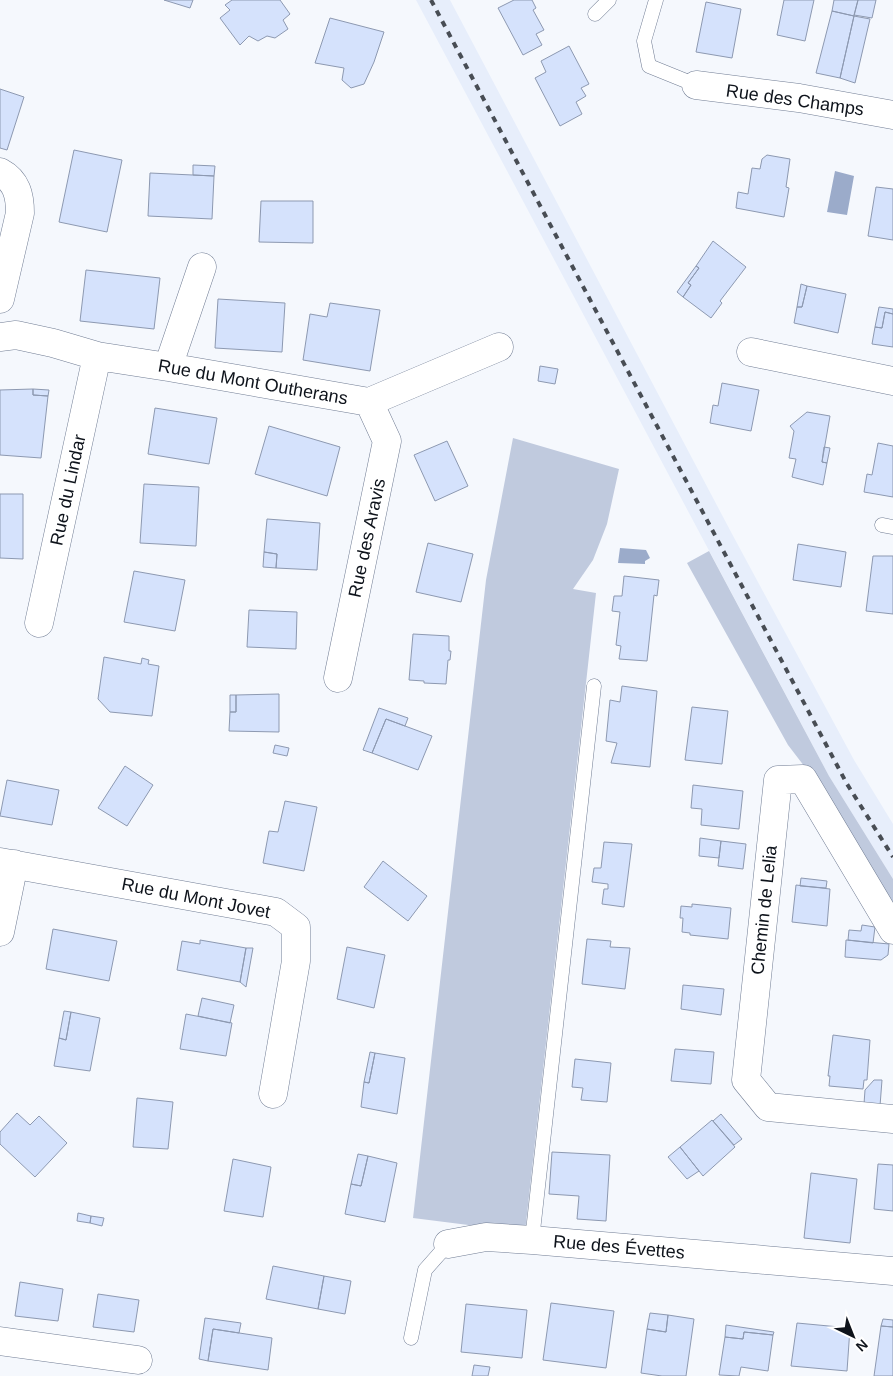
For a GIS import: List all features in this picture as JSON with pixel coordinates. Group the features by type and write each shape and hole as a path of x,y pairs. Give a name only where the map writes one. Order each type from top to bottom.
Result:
{"street":[{"name":"Rue des Champs","path":"696,86 799,98 893,115"},
{"path":"0,172 7,175 16,187 20,206 0,298"},
{"path":"168,367 202,267"},
{"name":"Rue du Mont Outherans","path":"0,337 16,335 53,343 97,356 369,402 499,347"},
{"path":"751,352 893,381"},
{"name":"Rue du Lindar","path":"39,623 97,356"},
{"name":"Rue des Aravis","path":"338,678 387,441 369,402"},
{"name":"Chemin de Lelia","path":"893,930 804,779 778,780 746,1080 768,1107 893,1119"},
{"name":"Rue du Mont Jovet","path":"0,932 7,863 276,912 296,927 296,962 273,1094"},
{"name":"Rue des Évettes","path":"448,1244 486,1237 893,1271"},
{"path":"0,1341 138,1360"}],"lane":[{"path":"595,14 609,0"},
{"path":"656,0 644,41 649,66 696,86"},
{"path":"532,1240 594,686"},
{"name":"Rue des Évettes","path":"410,1338 424,1270 448,1244"}],"shaded area":[{"path":"416,0 450,0 731,532 854,760 893,824 893,879 829,776"},
{"path":"835,171 854,176 847,215 827,212"},
{"path":"513,438 619,469 607,524 593,560 573,589 596,593 525,1232 413,1218 486,580"},
{"path":"620,548 646,550 650,558 645,561 645,564 618,563"},
{"path":"709,551 829,776 893,879 893,920 811,775 788,745 687,563"}],"building":[{"path":"164,0 193,0 190,8"},
{"path":"232,0 280,0 290,14 283,20 288,29 275,38 267,36 258,41 249,36 240,45 220,18 230,10 225,5"},
{"path":"514,0 532,0 536,8 533,10 544,30 536,34 542,45 523,55 498,8"},
{"path":"784,0 814,0 805,41 777,35"},
{"path":"834,0 858,0 854,16 832,11"},
{"path":"858,0 876,0 872,18 854,15"},
{"path":"706,2 741,9 732,58 696,52"},
{"path":"832,11 854,16 840,78 816,73"},
{"path":"854,16 870,19 855,83 840,78"},
{"path":"330,18 384,32 364,84 351,88 342,80 344,68 315,63"},
{"path":"569,46 589,84 581,88 586,96 576,102 582,114 560,126 535,78 546,72 541,61"},
{"path":"0,89 24,97 7,150 0,148"},
{"path":"74,150 122,160 107,232 59,222"},
{"path":"767,155 790,159 786,187 789,188 784,217 736,208 738,192 748,194 752,168 760,169 762,159"},
{"path":"193,165 215,166 214,176 193,175"},
{"path":"150,173 214,176 212,219 148,216"},
{"path":"876,187 893,189 893,240 868,236"},
{"path":"261,201 313,201 313,243 259,242"},
{"path":"713,241 746,267 720,301 722,303 711,318 683,297 691,285 688,283 699,268 696,266"},
{"path":"696,266 699,268 688,283 691,285 683,297 677,292"},
{"path":"86,270 160,278 154,329 80,321"},
{"path":"801,284 807,286 802,307 797,307"},
{"path":"807,286 846,294 838,333 794,323 797,307 802,307"},
{"path":"218,299 285,303 282,352 215,348"},
{"path":"330,303 380,310 370,371 303,360 310,314 327,317"},
{"path":"879,307 893,309 893,314 885,312 882,328 875,327"},
{"path":"885,312 893,314 893,347 872,344 875,327 882,328"},
{"path":"540,366 558,369 555,384 538,381"},
{"path":"722,383 759,390 751,431 710,423 713,405 718,406"},
{"path":"33,389 49,390 48,396 33,395"},
{"path":"33,389 33,395 48,396 41,458 0,455 0,390"},
{"path":"155,408 217,418 209,464 148,454"},
{"path":"807,412 830,416 822,462 827,463 823,485 792,477 796,459 789,458 794,431 790,426"},
{"path":"269,426 340,447 327,496 255,474"},
{"path":"447,441 468,486 435,501 414,455"},
{"path":"878,443 893,446 893,497 864,492 867,474 872,475"},
{"path":"824,447 830,448 827,463 822,462"},
{"path":"144,484 199,487 196,546 140,543"},
{"path":"0,494 23,494 23,559 0,558"},
{"path":"267,519 320,523 317,570 276,568 277,554 264,552"},
{"path":"428,543 473,554 461,602 416,592"},
{"path":"798,544 846,552 841,587 793,580"},
{"path":"264,552 277,554 276,568 263,567"},
{"path":"873,556 893,556 893,614 866,611"},
{"path":"134,571 185,580 175,631 124,622"},
{"path":"624,576 659,580 657,596 654,595 647,661 619,659 621,646 616,645 620,612 612,611 614,596 622,596"},
{"path":"249,610 297,612 296,649 247,647"},
{"path":"413,634 449,636 449,651 451,651 450,660 448,660 446,684 409,680"},
{"path":"104,657 141,664 142,658 149,660 148,664 159,666 152,716 110,712 98,699"},
{"path":"622,686 657,691 650,767 611,763 617,743 606,741 610,700 620,702"},
{"path":"279,694 279,732 229,731 230,712 236,712 236,695"},
{"path":"230,695 236,695 236,712 230,712"},
{"path":"692,707 728,711 722,764 685,760"},
{"path":"379,708 408,718 405,726 386,719 372,753 363,750"},
{"path":"386,719 432,736 418,770 372,753"},
{"path":"275,745 289,748 287,756 273,753"},
{"path":"125,766 153,785 127,826 98,808"},
{"path":"7,780 59,790 52,825 0,816"},
{"path":"693,785 743,791 739,829 701,825 702,809 691,808"},
{"path":"285,801 317,807 304,871 263,863 269,831 278,832"},
{"path":"700,838 721,841 719,858 699,856"},
{"path":"721,841 746,844 743,869 718,866"},
{"path":"604,842 632,844 624,907 602,904 604,889 608,889 608,884 592,882 594,868 601,868"},
{"path":"383,861 427,896 408,921 364,887"},
{"path":"801,878 827,881 826,888 800,886"},
{"path":"796,885 830,889 827,926 792,922"},
{"path":"692,904 731,908 728,939 690,935 690,933 682,932 683,918 680,918 681,906 692,907"},
{"path":"862,925 875,927 873,943 848,940 849,930 861,931"},
{"path":"53,929 117,941 109,981 46,969"},
{"path":"587,939 611,941 610,947 630,948 625,989 582,984"},
{"path":"200,940 246,948 240,982 177,970 182,941 200,944"},
{"path":"846,940 889,944 888,955 881,960 845,957"},
{"path":"347,947 385,955 374,1008 337,999"},
{"path":"246,948 253,948 246,987 240,982"},
{"path":"683,985 724,989 721,1015 681,1009"},
{"path":"202,998 234,1005 230,1023 198,1016"},
{"path":"64,1011 71,1012 66,1040 59,1038"},
{"path":"71,1012 100,1018 90,1071 54,1066 59,1038 66,1040"},
{"path":"186,1014 232,1023 226,1056 180,1049"},
{"path":"833,1035 870,1040 867,1080 864,1080 863,1089 829,1086 830,1076 828,1076"},
{"path":"675,1049 714,1052 711,1084 671,1081"},
{"path":"370,1052 375,1053 369,1083 364,1082"},
{"path":"375,1053 405,1058 397,1114 361,1107 364,1082 369,1083"},
{"path":"575,1059 611,1063 607,1102 581,1100 583,1088 572,1087"},
{"path":"874,1080 882,1080 880,1106 864,1104 865,1090"},
{"path":"137,1098 173,1102 168,1149 133,1147"},
{"path":"17,1113 30,1125 39,1116 67,1143 35,1177 0,1144 0,1132"},
{"path":"721,1114 742,1139 734,1145 713,1121"},
{"path":"712,1120 735,1147 703,1176 680,1147"},
{"path":"680,1147 699,1171 687,1179 668,1157"},
{"path":"552,1152 610,1155 606,1221 577,1219 579,1196 549,1194"},
{"path":"358,1154 368,1156 361,1186 351,1184"},
{"path":"368,1156 397,1163 385,1222 345,1214 351,1184 361,1186"},
{"path":"233,1159 271,1167 263,1217 224,1211"},
{"path":"878,1164 893,1165 893,1211 874,1209"},
{"path":"811,1173 857,1179 850,1243 804,1238"},
{"path":"78,1213 91,1216 90,1223 77,1221"},
{"path":"91,1216 104,1218 102,1226 90,1223"},
{"path":"273,1266 324,1276 318,1309 266,1299"},
{"path":"324,1276 351,1281 345,1314 318,1309"},
{"path":"20,1282 63,1289 58,1321 15,1316"},
{"path":"98,1294 139,1300 134,1332 93,1327"},
{"path":"551,1303 614,1311 606,1368 543,1360"},
{"path":"466,1304 527,1310 522,1358 461,1352"},
{"path":"650,1313 668,1315 666,1332 647,1329"},
{"path":"668,1315 694,1319 686,1376 662,1376 641,1373 647,1329 666,1332"},
{"path":"205,1318 241,1323 239,1333 213,1329 208,1361 199,1359"},
{"path":"883,1319 893,1320 893,1327 881,1326"},
{"path":"797,1323 850,1328 847,1371 791,1366"},
{"path":"726,1325 774,1332 773,1335 744,1332 743,1339 725,1337"},
{"path":"881,1326 893,1327 893,1376 874,1376"},
{"path":"213,1329 272,1338 268,1370 208,1361"},
{"path":"744,1332 773,1335 768,1371 741,1367 739,1376 719,1375 725,1337 743,1339"},
{"path":"474,1365 490,1367 488,1376 472,1376"}],"railway":[{"path":"431,0 847,784 893,857"}]}
